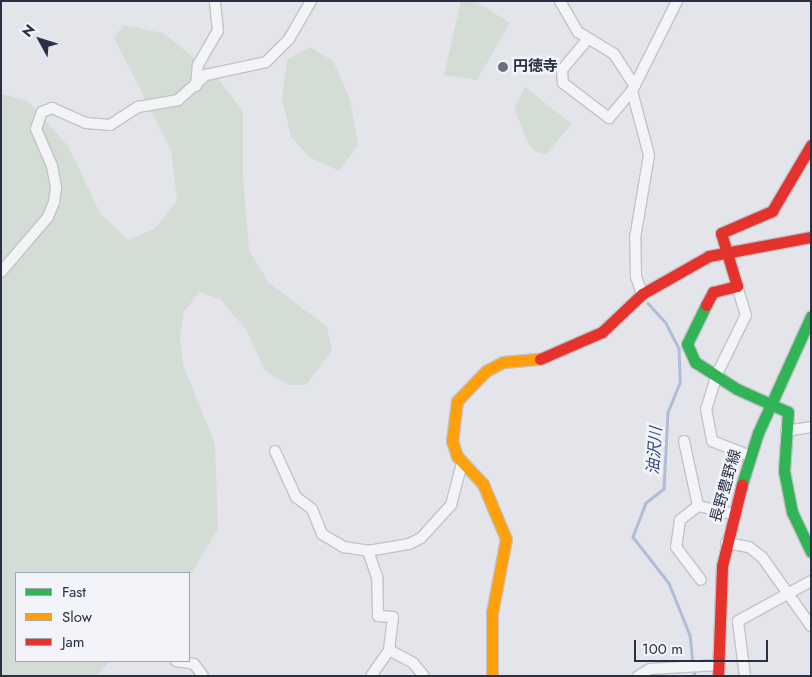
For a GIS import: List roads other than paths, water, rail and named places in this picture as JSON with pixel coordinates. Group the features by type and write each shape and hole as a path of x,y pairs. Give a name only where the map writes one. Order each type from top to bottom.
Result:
{"street":[{"path":"196,86 198,65 218,31 215,1"},
{"path":"1,272 48,217 54,202 56,187 52,166 36,130 42,112 52,108 86,123 110,125 138,107 178,100 196,86 206,75 223,69 266,62 288,39 311,1"},
{"path":"560,1 578,32 587,40 618,58 634,86 649,155 635,238 642,294"},
{"path":"587,40 562,70 563,83 609,118 634,86 677,1"},
{"path":"750,456 712,440 706,409 717,374 746,316 721,233 772,211 810,150"},
{"path":"492,676 492,613 506,539 483,484 462,462 452,441 458,401 486,371 503,362 543,359 602,332 642,294 683,268 725,251 811,237"},
{"path":"737,286 713,292 687,344 695,362 770,406 788,412 786,431 787,487 792,512 811,552"},
{"name":"長野豊野線","path":"718,671 726,543 733,514 750,456 770,406 811,316"},
{"path":"786,431 811,427"},
{"path":"684,441 698,506"},
{"path":"275,451 296,497 312,509 322,534 344,547 368,551 409,544 421,538 450,505 462,462"},
{"path":"698,506 733,514"},
{"path":"698,506 680,520 676,547 701,580"},
{"path":"726,543 749,547 762,557 811,626"},
{"path":"368,551 377,577 378,616 393,617 389,650 371,676"},
{"path":"745,676 738,621 787,592 811,581"},
{"path":"389,650 413,663 424,676"},
{"path":"182,662 194,664 203,676"},
{"path":"638,676 650,669 688,666 705,666 718,671"}],"waterway":[{"name":"油沢川","path":"620,55 635,78"},
{"name":"油沢川","path":"643,115 647,128"},
{"name":"油沢川","path":"648,303 666,323 679,348 680,383 668,413 664,489 646,503 633,537 669,583 690,635 693,664"},
{"name":"油沢川","path":"694,670 695,676"}],"place":[{"name":"円徳寺","path":"503,67"}]}
